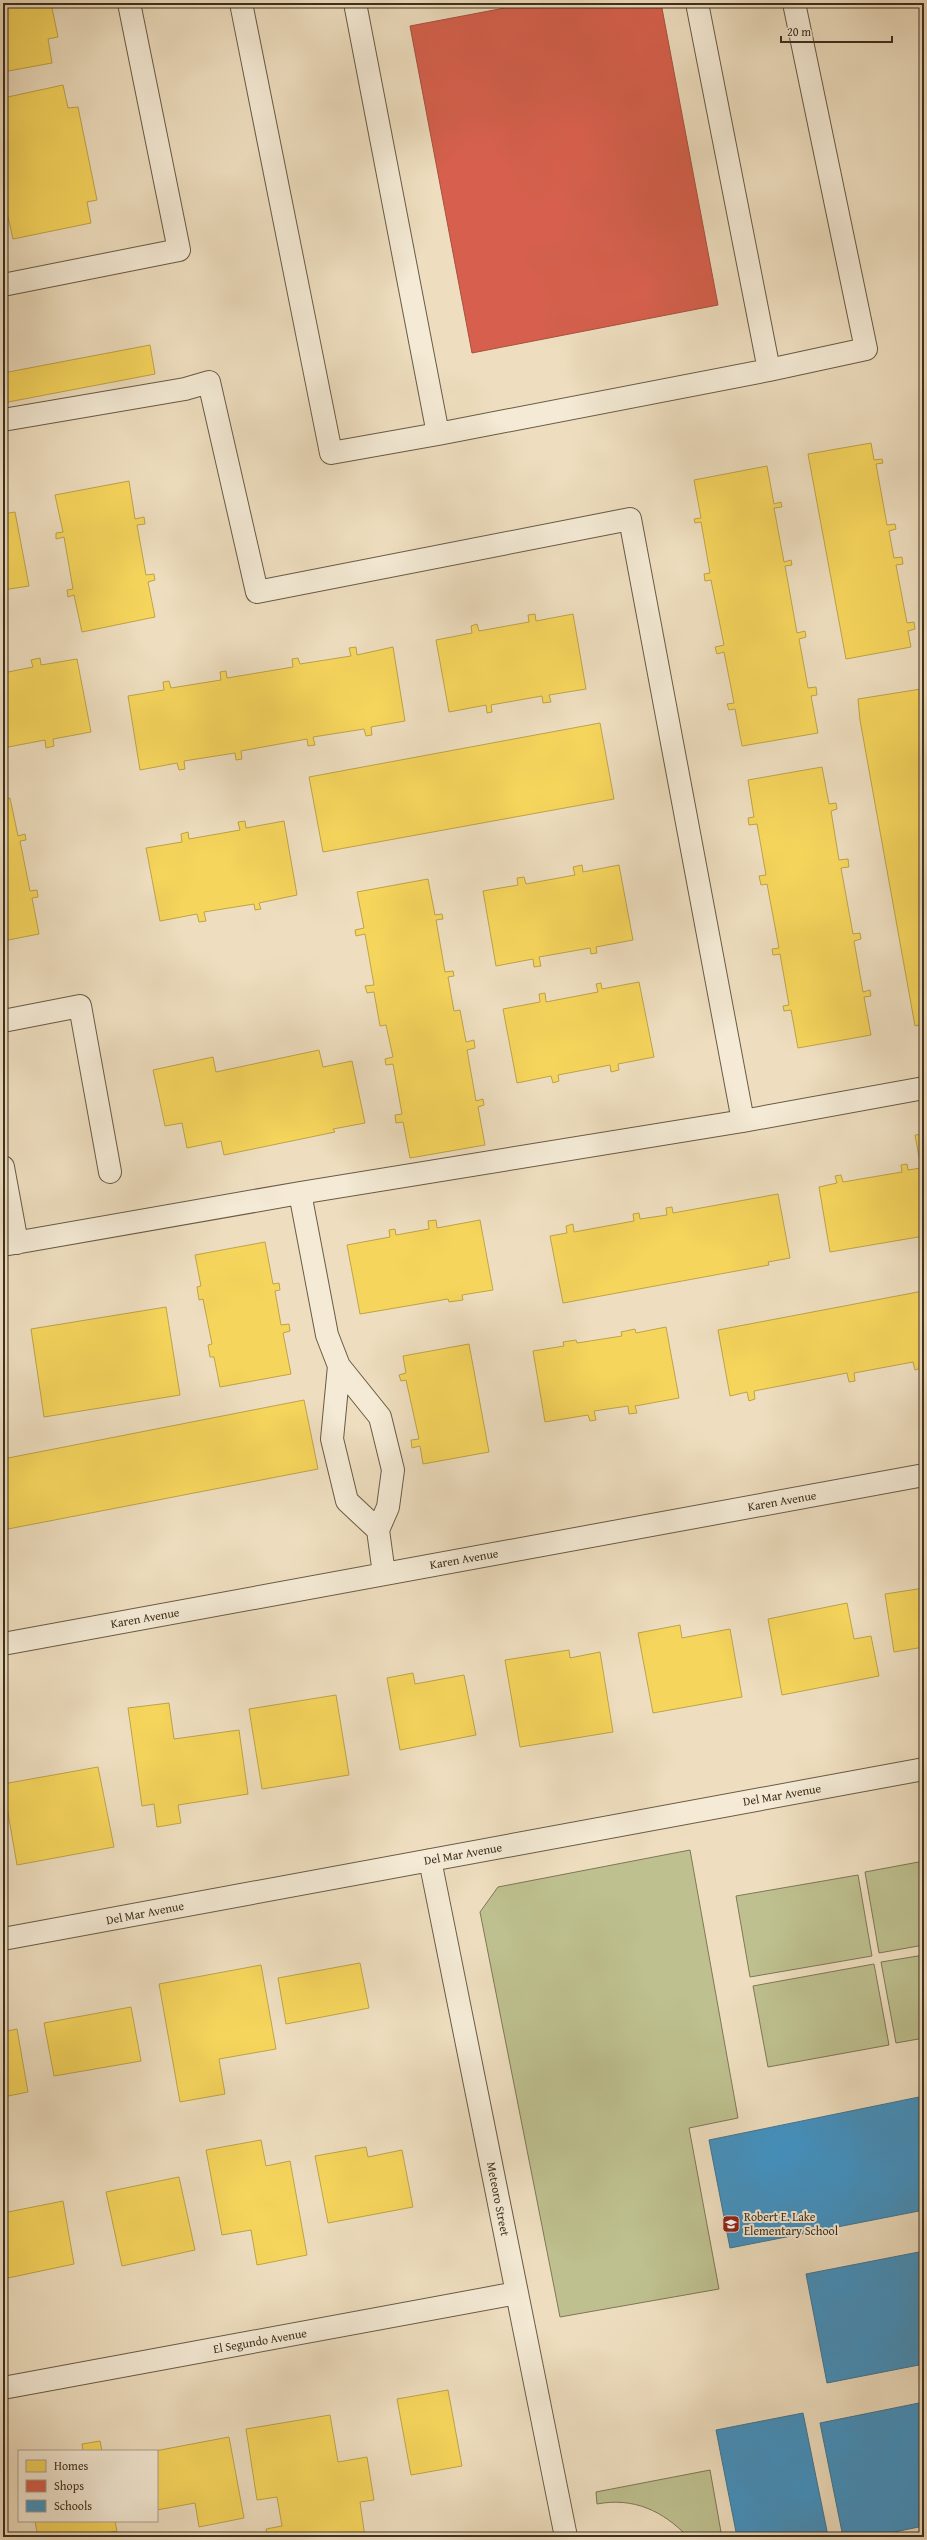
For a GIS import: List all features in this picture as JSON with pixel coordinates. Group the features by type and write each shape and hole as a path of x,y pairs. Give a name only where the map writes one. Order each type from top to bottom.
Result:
{"street":[{"path":"3,285 179,250 129,3"},
{"path":"241,3 331,453 438,434 769,370 866,349 794,3"},
{"path":"355,3 438,434"},
{"path":"697,3 769,370"},
{"path":"3,420 185,389 209,382 257,592 630,519 743,1121"},
{"path":"3,1021 80,1006 110,1172"},
{"path":"3,1167 10,1244 300,1193 743,1121 924,1088"},
{"path":"300,1193 327,1335 339,1366 380,1416 393,1470 388,1507 378,1530 384,1574"},
{"path":"339,1366 332,1439 347,1501 378,1530"},
{"name":"Karen Avenue","path":"3,1644 924,1475"},
{"name":"Del Mar Avenue","path":"3,1939 924,1769"},
{"name":"Meteoro Street","path":"430,1860 566,2537"},
{"name":"El Segundo Avenue","path":"3,2388 517,2293"}],"green space":[{"path":"690,1850 738,2118 689,2128 719,2289 560,2317 480,1912 498,1887"},
{"path":"924,1861 924,1945 879,1953 865,1872"},
{"path":"858,1875 872,1956 750,1977 736,1896"},
{"path":"924,1955 924,2038 896,2043 881,1962"},
{"path":"874,1964 889,2045 768,2067 753,1986"},
{"path":"710,2470 721,2532 688,2537 668,2520 647,2508 611,2502 597,2504 596,2492"}],"building: Homes":[{"path":"3,3 51,3 58,37 48,39 52,63 3,72"},
{"path":"63,85 68,108 78,107 97,200 87,202 91,223 13,239 8,217 3,219 3,98"},
{"path":"150,345 155,374 3,403 3,373"},
{"path":"871,443 874,460 882,459 883,463 876,464 887,525 895,524 896,529 889,531 894,558 902,557 903,564 896,565 907,623 914,622 915,629 908,631 911,647 846,659 808,454"},
{"path":"767,466 774,504 781,502 782,507 774,508 784,562 791,560 792,565 785,566 797,633 805,631 806,637 799,639 808,688 816,687 817,695 811,696 818,733 742,746 735,709 729,710 727,704 734,703 724,652 717,654 715,647 724,645 711,580 705,581 704,574 710,573 701,522 695,523 694,519 701,518 694,480"},
{"path":"129,481 135,519 144,517 145,524 137,525 146,575 154,574 155,580 148,582 155,617 82,632 74,595 68,597 67,590 73,589 64,537 56,539 56,533 63,532 55,495"},
{"path":"15,512 29,586 3,590 3,514"},
{"path":"535,614 536,621 573,614 586,689 549,695 551,702 543,703 542,696 491,705 492,712 487,713 486,705 449,712 436,640 472,633 471,626 477,624 479,631 529,622 528,615"},
{"path":"356,647 357,655 393,647 405,721 371,727 372,735 366,736 364,729 313,737 315,745 308,746 307,739 241,751 242,759 236,760 235,753 184,761 185,769 179,770 177,763 140,770 128,696 164,690 163,682 169,681 171,688 221,680 220,672 226,671 227,678 293,667 292,659 298,658 300,664 351,656 349,648"},
{"path":"40,658 41,665 77,659 91,732 53,739 54,746 46,748 45,740 3,748 3,673 33,667 31,660"},
{"path":"921,689 924,707 924,1024 915,1026 860,720 858,699"},
{"path":"600,723 614,799 323,852 309,777"},
{"path":"822,767 829,804 836,803 837,809 831,811 839,860 848,859 849,867 841,868 853,934 860,933 861,939 854,941 863,992 870,990 871,996 864,997 871,1035 798,1048 791,1010 784,1011 783,1006 789,1005 780,954 773,955 772,949 779,948 767,884 761,885 759,876 766,875 757,824 749,825 748,818 754,817 748,780"},
{"path":"10,798 18,836 25,834 26,840 20,841 30,891 37,890 38,897 32,898 39,934 3,941 3,800"},
{"path":"245,821 246,828 284,821 297,895 259,903 261,909 255,910 254,904 204,912 206,921 199,922 197,914 160,921 146,848 182,842 181,834 188,832 189,839 240,830 238,822"},
{"path":"582,865 583,872 619,865 633,940 596,947 597,953 591,954 590,948 539,957 541,966 534,967 533,959 496,966 483,891 518,885 517,878 524,877 526,884 575,875 573,867"},
{"path":"428,879 435,915 442,914 443,919 436,920 445,972 453,971 454,976 448,977 454,1011 460,1010 466,1042 474,1040 475,1048 467,1050 476,1101 483,1099 484,1105 478,1107 485,1145 410,1158 403,1122 396,1123 395,1115 402,1114 393,1064 386,1065 385,1059 393,1057 386,1025 380,1026 374,992 367,993 365,986 374,985 365,934 356,936 355,930 364,928 357,892"},
{"path":"639,982 654,1057 618,1064 619,1070 611,1072 610,1065 558,1075 559,1081 553,1083 551,1076 517,1083 503,1009 540,1002 539,994 545,993 546,1002 598,992 596,984 601,983 602,989"},
{"path":"319,1050 323,1067 352,1061 365,1123 333,1129 335,1132 224,1155 221,1141 187,1148 182,1123 165,1126 153,1070 213,1057 216,1072"},
{"path":"924,1134 924,1236 830,1252 819,1187 837,1183 835,1176 841,1175 843,1182 902,1172 901,1165 907,1164 908,1170 921,1168 915,1135"},
{"path":"778,1194 790,1258 768,1262 769,1265 563,1303 550,1236 567,1233 566,1226 573,1224 574,1232 634,1221 633,1214 639,1213 640,1219 667,1215 666,1208 672,1207 673,1213"},
{"path":"436,1220 437,1228 480,1220 493,1290 462,1295 463,1300 449,1302 448,1299 360,1314 347,1245 390,1237 389,1230 395,1229 396,1235 429,1229 428,1221"},
{"path":"265,1242 273,1284 279,1283 280,1290 275,1291 281,1325 289,1324 290,1331 283,1333 291,1374 220,1387 214,1357 210,1357 208,1345 212,1344 203,1299 199,1300 197,1287 201,1286 195,1255"},
{"path":"923,1291 924,1360 920,1361 922,1368 915,1370 913,1362 854,1373 855,1381 849,1382 847,1373 754,1391 755,1399 749,1401 747,1392 730,1396 718,1330"},
{"path":"166,1307 180,1395 44,1417 31,1329"},
{"path":"666,1327 679,1398 635,1406 637,1413 629,1414 628,1406 594,1411 596,1420 590,1421 588,1415 545,1422 533,1351 564,1346 563,1342 576,1340 577,1343 622,1336 621,1332 635,1329 636,1333"},
{"path":"469,1344 489,1452 423,1464 420,1446 412,1448 411,1440 419,1439 406,1380 401,1381 399,1375 406,1373 403,1356"},
{"path":"304,1400 318,1469 8,1529 3,1502 3,1459"},
{"path":"924,1588 924,1647 894,1652 885,1594"},
{"path":"847,1603 854,1639 871,1636 879,1676 782,1695 768,1619"},
{"path":"680,1625 682,1638 730,1629 742,1697 653,1713 638,1633"},
{"path":"569,1650 570,1658 600,1652 613,1732 520,1747 505,1660"},
{"path":"413,1673 415,1684 464,1675 476,1735 400,1750 387,1678"},
{"path":"336,1695 349,1775 262,1789 249,1709"},
{"path":"169,1703 174,1739 239,1730 248,1794 178,1805 181,1823 157,1827 154,1804 142,1806 128,1708"},
{"path":"98,1767 114,1847 17,1865 3,1784"},
{"path":"360,1963 369,2008 286,2024 278,1978"},
{"path":"261,1965 276,2049 219,2059 225,2094 180,2102 159,1984"},
{"path":"131,2007 141,2061 54,2076 44,2023"},
{"path":"17,2029 28,2092 3,2097 3,2032"},
{"path":"261,2140 266,2166 290,2161 307,2255 257,2265 251,2230 222,2235 206,2150"},
{"path":"366,2147 368,2157 402,2150 413,2207 328,2223 315,2156"},
{"path":"179,2177 195,2250 122,2266 106,2192"},
{"path":"63,2201 74,2264 3,2279 3,2213"},
{"path":"448,2390 462,2466 411,2475 397,2399"},
{"path":"330,2415 338,2462 367,2457 374,2500 360,2502 365,2537 268,2537 266,2529 282,2526 277,2497 257,2500 246,2429"},
{"path":"229,2437 244,2518 199,2527 195,2503 158,2510 158,2450"},
{"path":"100,2441 102,2450 83,2450 82,2444"},
{"path":"3,2517 6,2537 3,2537"},
{"path":"35,2522 115,2522 117,2531 85,2537 38,2537"}],"building: Shops":[{"path":"531,3 661,3 718,305 472,353 410,26"}],"building: Schools":[{"path":"924,2096 924,2210 730,2248 709,2140"},
{"path":"924,2251 924,2364 827,2383 806,2274"},
{"path":"924,2402 924,2526 869,2537 843,2537 820,2423"},
{"path":"803,2413 828,2536 737,2537 716,2430"}],"place":[{"name":"Robert E. Lake Elementary School","path":"731,2224"}]}
